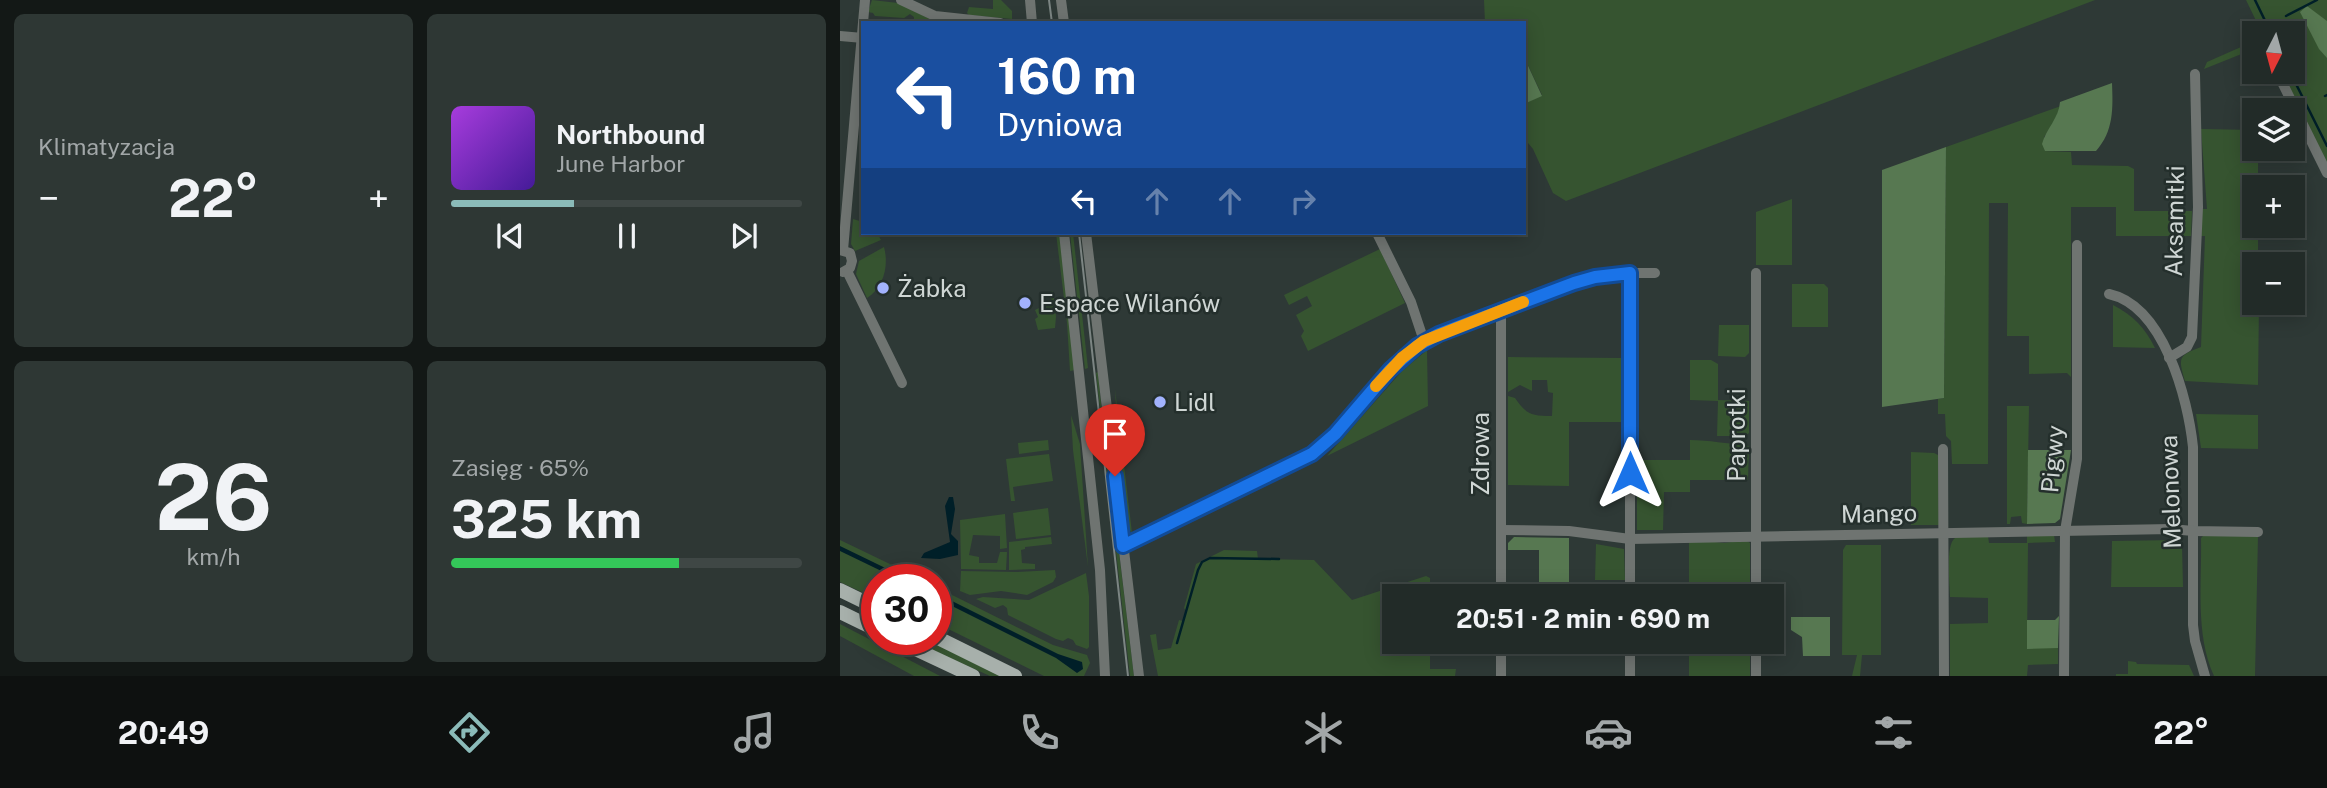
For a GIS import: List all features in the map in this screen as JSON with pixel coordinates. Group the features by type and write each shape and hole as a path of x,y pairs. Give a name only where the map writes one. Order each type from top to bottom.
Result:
{"main road":[{"path":"840,590 861,600"},
{"path":"840,612 861,622"},
{"path":"952,645 1015,676"},
{"path":"928,655 973,676"}],"street":[{"path":"863,21 865,0"},
{"path":"901,0 935,16 981,21"},
{"path":"1030,0 1032,21"},
{"path":"1061,0 1065,21"},
{"path":"840,36 861,38"},
{"path":"861,48 841,250 850,253 852,261 843,271 902,383"},
{"name":"Aksamitki","path":"2169,358 2187,346 2192,337 2198,206 2195,75"},
{"path":"2283,84 2327,173"},
{"path":"1064,235 1101,576 1105,676"},
{"path":"1086,235 1139,676"},
{"path":"1378,235 1411,302 1424,341"},
{"name":"Pigwy","path":"2064,676 2065,531 2077,459 2077,245"},
{"path":"1123,546 1312,454 1335,434 1402,358 1424,341 1582,280 1630,273 1655,273"},
{"path":"1630,273 1630,584"},
{"name":"Paprotki","path":"1756,273 1756,584"},
{"name":"Melonowa","path":"2109,294 2130,302 2158,334 2169,358 2190,428 2194,634 2205,676"},
{"name":"Zdrowa","path":"1501,584 1502,311"},
{"path":"1943,449 1944,676"},
{"name":"Mango","path":"1502,530 1569,531 1630,539 2171,528 2258,532"},
{"path":"1501,654 1501,676"},
{"path":"1630,654 1630,676"},
{"path":"1756,654 1756,676"}],"green space":[{"path":"872,0 898,3 937,21 914,21 910,14 904,18 875,16 868,12"},
{"path":"993,0 1001,0 1012,11 1012,19 967,13 969,7 993,9"},
{"path":"1484,0 2095,0 1566,201 1553,193 1533,149 1526,140 1526,103 1542,95 1526,61 1526,21 1485,21"},
{"path":"2246,0 2327,0 2327,165 2305,121 2305,98 2294,98 2287,84 2305,84 2305,21 2256,21"},
{"path":"2307,6 2327,21 2327,58 2319,49 2300,12"},
{"path":"2241,47 2242,54 2204,69 2207,62"},
{"path":"1526,61 1542,96 1526,103"},
{"path":"2112,83 2109,127 2096,151 2045,151 2042,144 2060,102"},
{"path":"2061,106 2044,137 2045,151 2071,152 2072,165 2128,166 2134,169 2134,211 2192,211 2191,236 2116,236 2116,207 2071,207 2071,377 2067,373 2029,374 2029,336 2007,336 2008,203 1989,203 1988,464 1952,464 1951,441 1946,436 1945,414 1938,414 1938,399 1944,398 1946,147"},
{"path":"2201,129 2242,130 2242,161 2258,161 2258,175 2242,175 2242,238 2258,238 2258,252 2242,252 2242,315 2259,315 2258,385 2185,381 2181,367 2182,358 2201,347 2205,236 2201,236 2201,209 2207,209"},
{"path":"1946,147 1944,398 1882,407 1882,170"},
{"path":"1792,199 1792,265 1756,265 1756,212"},
{"path":"853,219 861,221 861,235 878,235 881,240 855,251 851,244"},
{"path":"1056,235 1060,235 1075,370 1070,371"},
{"path":"1070,235 1073,235 1088,368 1085,369"},
{"path":"884,247 884,275 878,288 867,298 856,274 859,261"},
{"path":"1380,249 1405,303 1308,351 1301,336 1304,331 1296,315 1312,306 1307,296 1289,305 1284,295"},
{"path":"1792,284 1824,284 1828,288 1828,327 1792,327"},
{"path":"1053,291 1055,328 1038,330 1035,310 1051,302 1050,292"},
{"path":"2113,305 2138,323 2155,348 2113,347"},
{"path":"1719,325 1749,325 1749,353 1745,357 1718,356"},
{"path":"1427,350 1428,406 1327,456 1402,371"},
{"path":"1508,357 1623,358 1624,422 1569,422 1569,486 1508,485 1508,396 1515,398 1530,413 1552,416 1553,393 1548,392 1547,380 1532,380 1532,391 1520,385 1508,392"},
{"path":"1690,360 1711,360 1718,364 1718,400 1749,401 1749,433 1745,436 1717,436 1718,401 1690,400"},
{"path":"1098,372 1134,676 1130,676 1096,373"},
{"path":"1115,389 1132,533 1126,525"},
{"path":"2007,406 2029,406 2027,524 2022,523 2021,516 2011,517 2010,524 2007,524"},
{"path":"2196,414 2258,415 2258,449 2201,448"},
{"path":"1071,415 1080,444 1088,567 1073,450"},
{"path":"1048,440 1049,450 1019,454 1018,443"},
{"path":"1690,440 1747,445 1748,480 1690,480 1690,492 1664,492 1663,530 1637,530 1637,460 1690,460"},
{"path":"2028,450 2071,450 2060,519 2055,523 2027,524"},
{"path":"1911,452 1938,455 1939,525 1911,525"},
{"path":"1049,454 1053,481 1013,487 1015,501 1011,501 1006,459"},
{"path":"1048,508 1051,535 1016,539 1013,513"},
{"path":"1005,514 1007,548 1000,549 1000,536 973,535 969,555 979,557 979,563 997,563 1000,552 1007,552 1006,570 961,569 960,520"},
{"path":"1971,535 1988,536 1989,543 2027,543 2027,535 2054,535 2055,542 2028,543 2027,648 2058,648 2058,664 2028,665 2027,676 1950,676 1950,624 1988,623 1988,598 1950,597 1949,557 1952,542 1958,536"},
{"path":"2204,535 2258,536 2255,676 2214,676 2208,660 2201,608 2201,538"},
{"path":"1051,537 1052,544 1025,547 1021,550 1022,563 1035,564 1035,569 1009,570 1009,542"},
{"path":"1514,537 1569,538 1569,584 1539,584 1539,550 1508,550 1508,543"},
{"path":"1689,539 1724,543 1746,540 1750,543 1750,582 1689,582"},
{"path":"840,540 890,564 861,564 861,592 840,582"},
{"path":"2177,540 2182,545 2183,587 2111,587 2112,541"},
{"path":"1596,544 1624,549 1625,580 1595,580"},
{"path":"1846,545 1881,545 1881,655 1862,655 1860,676 1852,676 1857,655 1842,655 1843,550"},
{"path":"1224,550 1257,551 1258,559 1314,560 1352,600 1382,590 1382,654 1430,654 1430,669 1456,669 1455,676 1158,676 1150,635 1156,634 1158,650 1171,648 1179,620 1183,621 1186,611 1184,608 1196,564"},
{"path":"1055,570 1056,577 1053,582 1027,595 1001,591 970,595 960,591 961,571"},
{"path":"1086,573 1089,596 1087,649 1068,638 1063,641 1056,639 1008,615 1007,608 1003,605 995,608 976,599 983,597 1029,600"},
{"path":"1426,576 1430,578 1430,584 1401,584"},
{"path":"952,595 1053,645 1087,655 1090,663 1084,676 1044,676 952,631"},
{"path":"2059,616 2058,648 2027,649 2027,620 2055,620"},
{"path":"1791,617 1830,617 1830,656 1803,656 1802,637 1791,630"},
{"path":"840,624 861,635 861,647 840,636"},
{"path":"952,651 1003,676 990,676 943,655 952,655"},
{"path":"1689,654 1750,654 1750,676 1689,676"},
{"path":"875,655 900,655 940,676 914,676"},
{"path":"2128,661 2137,664 2189,665 2194,676 2116,676 2128,674"}],"water":[{"path":"949,497 953,497 955,509 951,534 958,541 958,555 940,559 921,558 924,553 950,542 945,506"},
{"path":"840,546 877,564 867,564 840,551"},
{"path":"952,601 1058,654 1082,662 1083,669 1077,673 1056,658 952,606"}],"waterway":[{"path":"2255,0 2265,21"},
{"path":"2286,16 2317,0"},
{"path":"2296,84 2327,146"},
{"path":"1177,643 1202,562 1210,558 1279,559"}],"tram line":[{"path":"1049,0 1052,21"},
{"path":"1079,235 1128,676"}],"slow traffic":[{"path":"1376,386 1402,358 1424,341 1523,302"}],"place":[{"name":"Żabka","path":"883,288"},
{"name":"Espace Wilanów","path":"1025,303"},
{"name":"Lidl","path":"1160,402"}],"route":[{"path":"1115,476 1123,546 1291,466 1321,448 1402,358 1424,341 1574,283 1595,277 1630,273 1630,473"}]}
